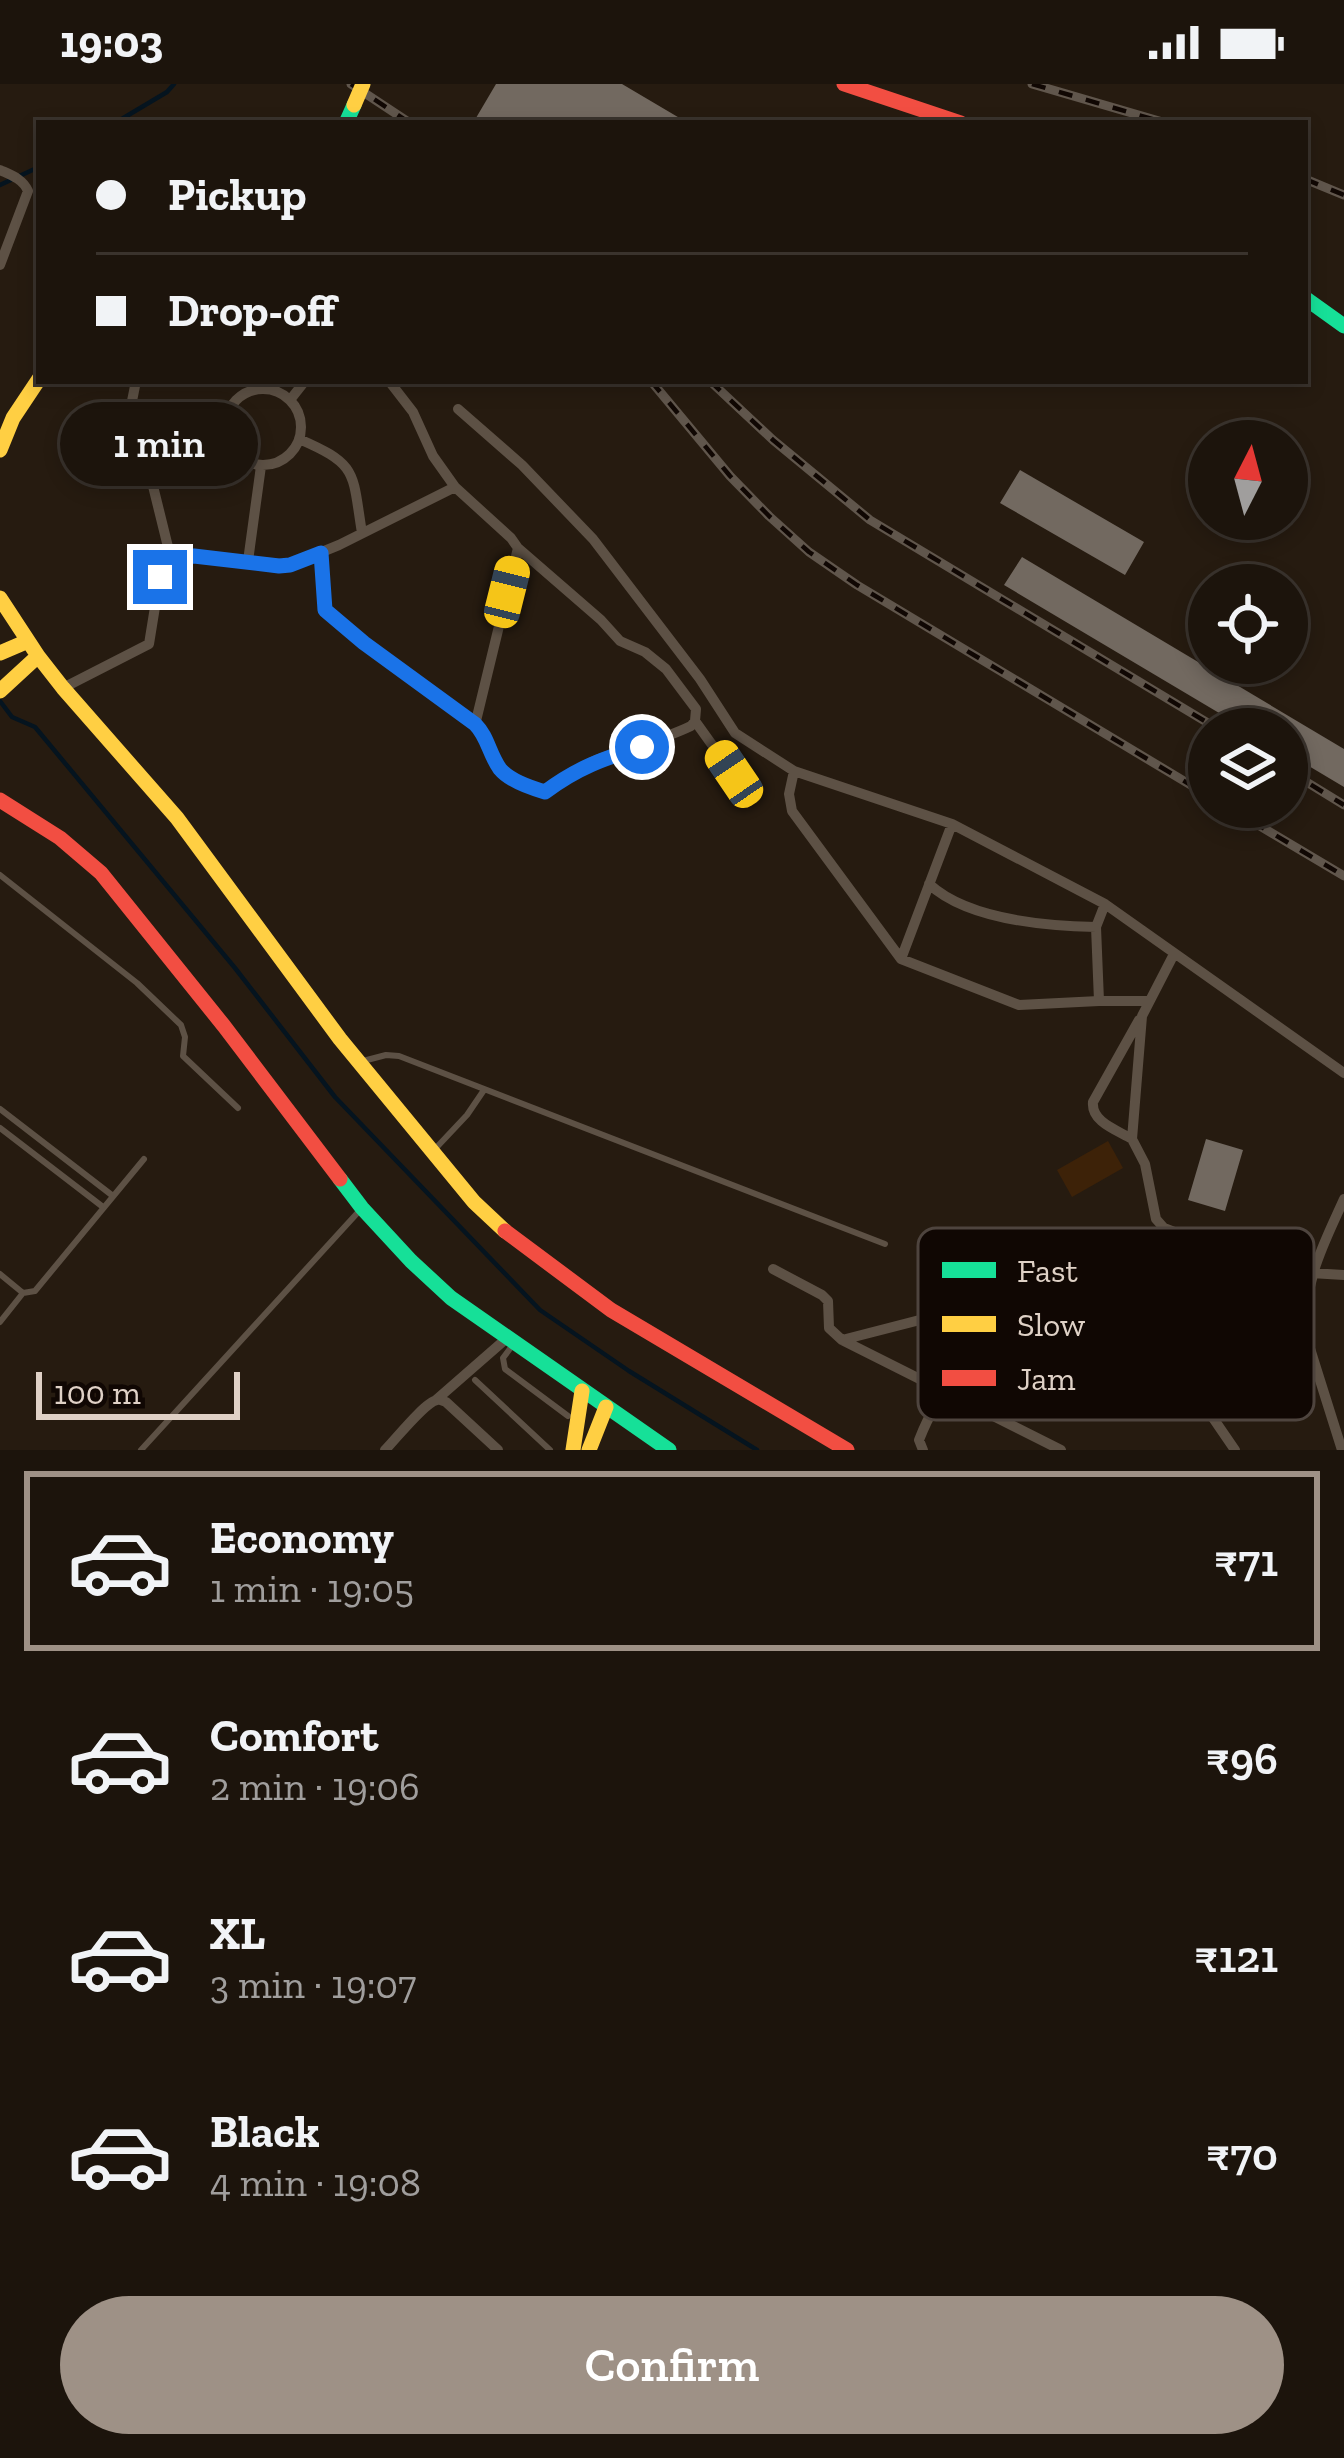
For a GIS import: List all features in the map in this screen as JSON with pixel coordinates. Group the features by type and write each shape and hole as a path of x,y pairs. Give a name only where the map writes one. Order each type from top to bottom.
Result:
{"street":[{"path":"347,120 363,84"},
{"path":"844,84 952,120"},
{"path":"0,170 26,184 26,200 0,265"},
{"path":"1308,300 1344,326"},
{"path":"0,450 7,416 36,382"},
{"path":"135,384 132,401 171,559"},
{"path":"238,384 244,394"},
{"path":"290,400 303,384"},
{"path":"390,384 413,412 433,456 455,487 620,641 645,652 666,669 696,709 695,721 734,774"},
{"path":"268,389 290,400 300,416 299,439 286,458 261,466 242,460 229,446 224,424 227,412 244,394 268,389"},
{"path":"458,409 522,465 593,539 700,679 735,733 794,771 952,824 1106,904 1344,1073"},
{"path":"146,453 225,437"},
{"path":"299,439 333,454 349,470 362,533"},
{"path":"248,561 261,466"},
{"path":"63,688 149,644 161,570 171,559 194,556 290,565 455,487"},
{"path":"475,724 518,548"},
{"path":"321,553 325,610 475,724 501,771 545,792 600,759 667,737 695,721"},
{"path":"0,615 1,599"},
{"path":"1,599 63,688 177,818 359,1062 474,1202 512,1238 611,1310 848,1450"},
{"path":"0,652 33,648"},
{"path":"5,686 33,648"},
{"path":"794,771 789,794 792,811 901,959 1018,1006 1149,1001"},
{"path":"0,800 60,838 100,872 362,1208 451,1298 669,1450"},
{"path":"901,959 952,824"},
{"path":"929,884 940,894 1030,924 1096,927"},
{"path":"1099,1001 1096,927 1106,904"},
{"path":"1132,1139 1096,1118 1093,1102 1174,954"},
{"path":"1142,1016 1132,1139 1145,1164 1156,1219 1164,1228"},
{"path":"1314,1266 1344,1199"},
{"path":"773,1269 828,1301 829,1328 842,1340 918,1380"},
{"path":"1314,1273 1344,1275"},
{"path":"842,1340 918,1320"},
{"path":"385,1450 436,1400 510,1341"},
{"path":"1314,1361 1342,1450"},
{"path":"573,1450 582,1391"},
{"path":"436,1400 446,1402 498,1450"},
{"path":"589,1450 606,1407"},
{"path":"923,1450 919,1440 929,1420"},
{"path":"999,1420 1061,1450"},
{"path":"1214,1420 1234,1450"}],"lane":[{"path":"0,875 137,983 181,1025 183,1056 238,1108"},
{"path":"359,1062 399,1056 885,1244"},
{"path":"433,1151 485,1089"},
{"path":"0,1109 113,1196"},
{"path":"0,1128 103,1207"},
{"path":"0,1274 23,1293 32,1293 144,1160"},
{"path":"141,1450 362,1208"},
{"path":"0,1322 23,1293"},
{"path":"510,1341 503,1358 505,1369 568,1416"},
{"path":"475,1380 550,1450"}],"shaded area":[{"path":"1108,1141 1123,1168 1072,1197 1057,1170"}],"building":[{"path":"496,84 622,84 683,120 475,120"},
{"path":"1020,470 1144,542 1125,575 1000,503"},
{"path":"1022,557 1188,656 1188,684 1235,684 1275,708 1211,708 1004,585"},
{"path":"1308,728 1344,749 1344,787 1308,766"},
{"path":"1206,1139 1243,1150 1225,1211 1188,1200"}],"waterway":[{"path":"120,120 174,84"},
{"path":"0,185 36,168"},
{"path":"0,701 12,717 35,727 335,1097 540,1310 757,1450"}],"railway":[{"path":"351,84 405,120"},
{"path":"1032,84 1156,120"},
{"path":"1308,180 1344,195"},
{"path":"653,384 730,476 809,552 1188,783"},
{"path":"713,384 870,520 1188,711"},
{"path":"1308,783 1344,805"},
{"path":"1263,828 1344,876"}],"traffic: fast":[{"path":"347,120 354,105"},
{"path":"1308,300 1344,326"},
{"path":"340,1179 411,1261 451,1298 669,1450"}],"traffic: slow":[{"path":"354,105 363,84"},
{"path":"0,450 13,418 36,384"},
{"path":"0,598 63,688 177,818 340,1039 474,1202 505,1231"},
{"path":"0,653 28,641"},
{"path":"0,691 38,656"},
{"path":"573,1450 582,1391"},
{"path":"589,1450 606,1407"}],"traffic: jam":[{"path":"844,84 952,120"},
{"path":"0,800 60,838 101,873 340,1179"},
{"path":"505,1231 611,1310 847,1450"}],"route":[{"path":"160,577 164,564 182,557 279,566 321,553 325,610 475,724 506,775 545,792 600,759 642,747"}]}
